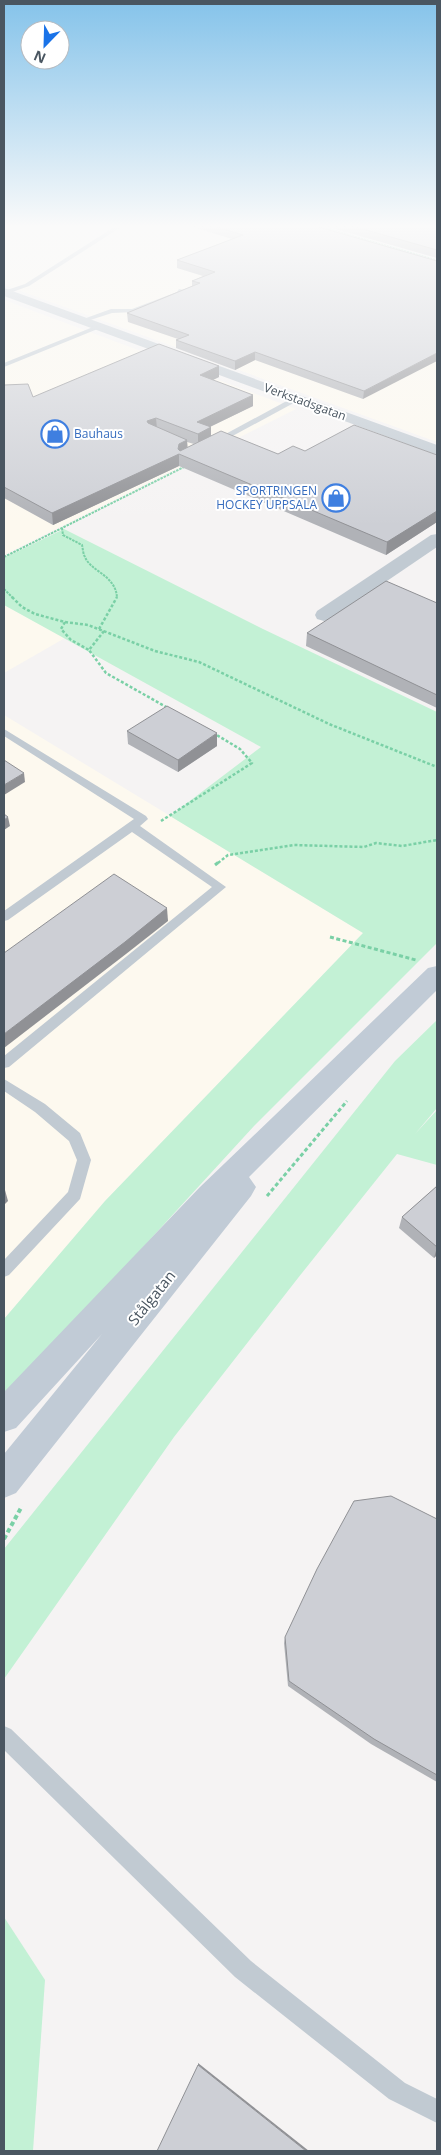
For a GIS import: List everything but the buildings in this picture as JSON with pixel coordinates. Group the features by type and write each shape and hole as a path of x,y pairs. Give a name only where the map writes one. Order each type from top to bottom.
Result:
{"main road":[{"name":"Stålgatan","path":"4,1416 211,1196 298,1112 427,968"},
{"name":"Stålgatan","path":"4,1481 240,1189 298,1112"}],"street":[{"name":"Verkstadsgatan","path":"91,325 437,450"},
{"path":"420,444 437,434"},
{"path":"324,615 437,539"}],"lane":[{"path":"4,365 98,327"},
{"path":"206,447 297,399"},
{"path":"4,732 142,819 137,829 4,917"},
{"path":"4,1063 220,886 137,829"},
{"path":"4,1084 40,1108 75,1136 84,1160 74,1195 4,1270"},
{"path":"4,1736 243,1969 397,2091 437,2111"}],"path":[{"path":"4,557 186,466"},
{"path":"62,528 63,535 82,545 85,560 102,573 116,590 117,598 99,629"},
{"path":"4,589 22,607 35,614 64,622 88,625 155,651 199,662 329,724 437,767"},
{"path":"64,622 61,629 71,640 89,650 106,674 175,712"},
{"path":"89,650 104,631"},
{"path":"137,829 252,763 248,756 235,745 209,730"},
{"path":"202,874 228,855 294,845 364,847 376,843 402,846 437,840"},
{"path":"330,937 427,968"}],"shaded area":[{"path":"4,325 70,325 296,409 4,555"},
{"path":"113,325 437,325 437,442"},
{"path":"4,605 65,638 4,673"},
{"path":"4,715 363,933 105,1201 4,1319"}],"green space":[{"path":"64,529 263,629 437,712 437,943 254,1126 4,1399 4,1319 105,1201 363,933 170,816 261,747 4,605 4,558"},
{"path":"437,1020 437,1108 415,1134 437,1110 437,1165 397,1154 174,1437 4,1679 4,1549 395,1061"},
{"path":"4,1917 45,1980 33,2151 4,2151"}],"place":[{"name":"Bauhaus","path":"55,434"},
{"name":"SPORTRINGEN HOCKEY UPPSALA","path":"336,498"}]}
